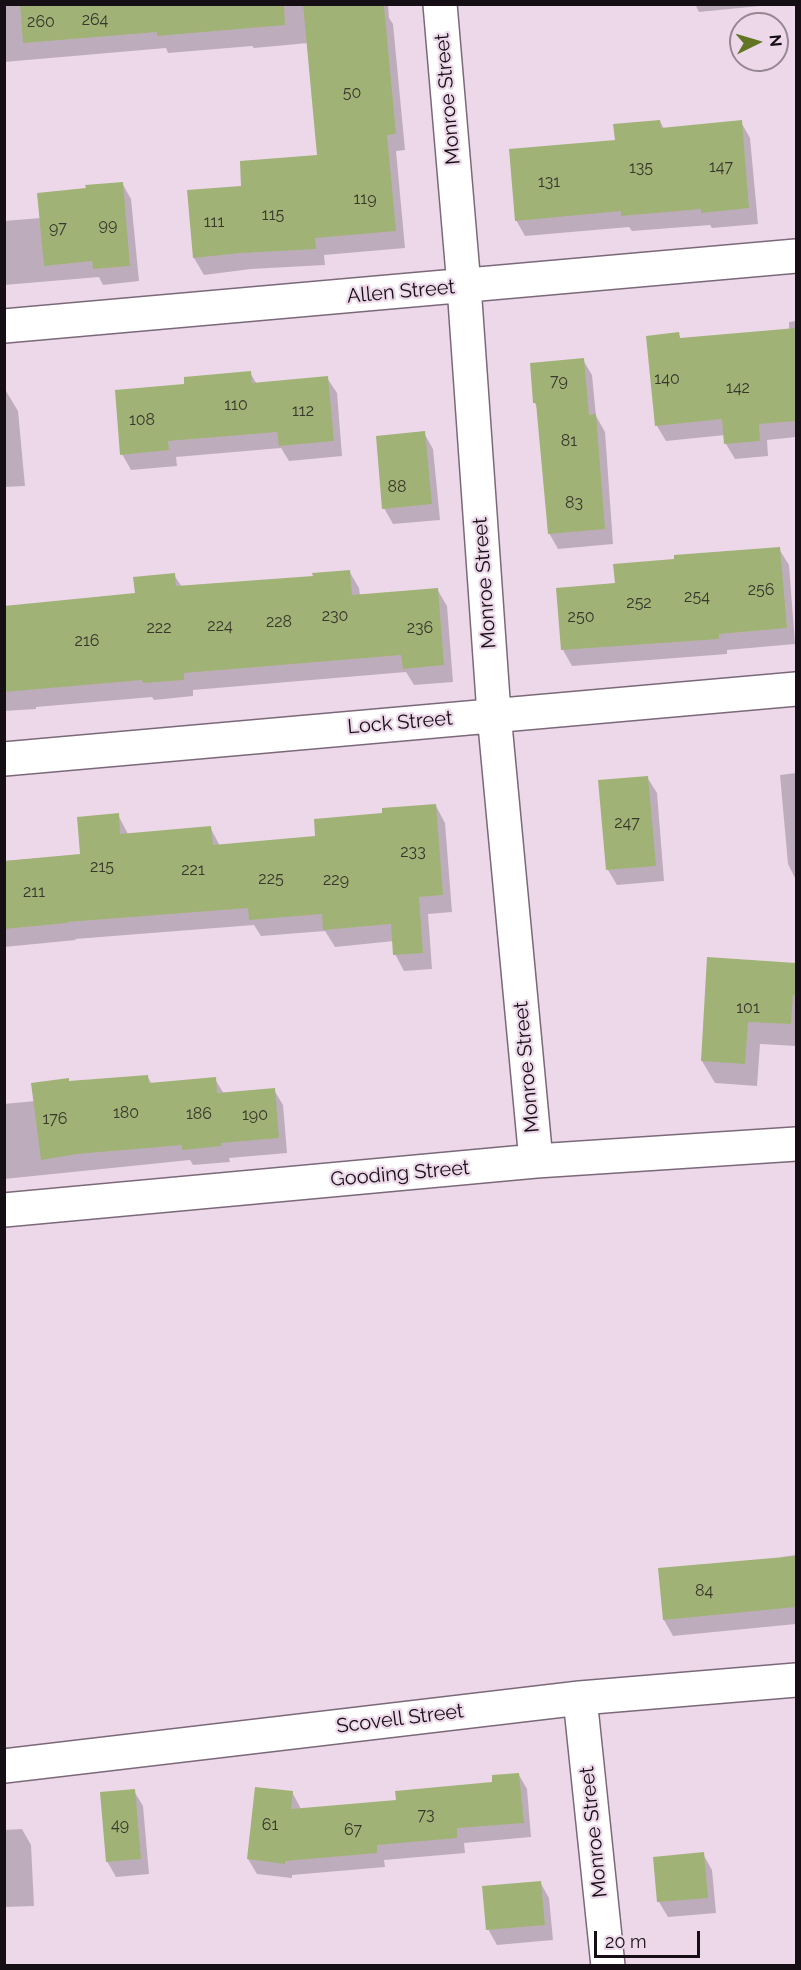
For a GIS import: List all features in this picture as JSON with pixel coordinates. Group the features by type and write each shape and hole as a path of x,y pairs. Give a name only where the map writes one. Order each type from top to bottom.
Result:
{"street":[{"name":"Monroe Street","path":"440,4 464,286 495,714 536,1161"},
{"name":"Allen Street","path":"4,326 796,256"},
{"name":"Lock Street","path":"4,759 796,689"},
{"name":"Gooding Street","path":"4,1210 536,1161 796,1144"},
{"name":"Scovell Street","path":"4,1766 580,1698 796,1680"},
{"name":"Monroe Street","path":"580,1698 608,1965"}],"building":[{"path":"20,4 284,4 285,25 157,36 157,32 23,43"},
{"path":"303,4 384,5 396,134 387,135 396,231 315,238 316,249 193,258 187,190 241,186 240,161 317,155"},
{"path":"660,120 661,128 742,120 749,208 701,213 701,209 621,216 621,211 515,221 509,149 615,140 613,124"},
{"path":"123,182 130,266 93,269 92,261 44,266 37,193 86,188 85,185"},
{"path":"796,328 796,421 759,424 760,441 724,444 722,419 655,426 646,336 679,332 680,338"},
{"path":"584,358 589,415 596,414 605,529 548,534 530,363"},
{"path":"251,371 252,383 328,376 334,441 279,446 277,432 168,441 169,450 120,455 115,390 184,384 184,377"},
{"path":"425,431 432,504 382,509 376,436"},
{"path":"780,547 787,628 719,634 719,639 561,650 556,588 615,583 613,564 674,559 674,555"},
{"path":"350,570 352,595 438,588 444,665 403,669 401,655 184,673 184,680 143,683 142,680 4,692 4,606 135,593 133,577 175,573 176,586 313,576 312,573"},
{"path":"648,776 656,866 606,870 598,780"},
{"path":"436,804 443,895 419,897 423,953 393,955 391,924 323,930 322,914 249,920 248,908 4,929 4,861 80,854 77,817 119,813 120,834 211,826 213,845 315,836 314,819 382,813 382,808"},
{"path":"707,957 796,963 796,995 793,995 791,1024 748,1022 745,1064 701,1061"},
{"path":"148,1075 149,1083 216,1077 217,1093 275,1088 279,1138 221,1143 222,1146 182,1150 182,1145 77,1154 41,1160 31,1083 69,1078 69,1081"},
{"path":"796,1556 796,1607 663,1620 658,1568"},
{"path":"519,1773 524,1823 457,1828 457,1838 377,1845 377,1853 285,1861 285,1864 247,1859 255,1787 293,1791 291,1809 396,1800 395,1791 492,1782 492,1775"},
{"path":"135,1789 141,1859 106,1862 100,1792"},
{"path":"704,1852 708,1898 657,1902 653,1857"},
{"path":"541,1881 545,1925 486,1930 482,1886"}]}
